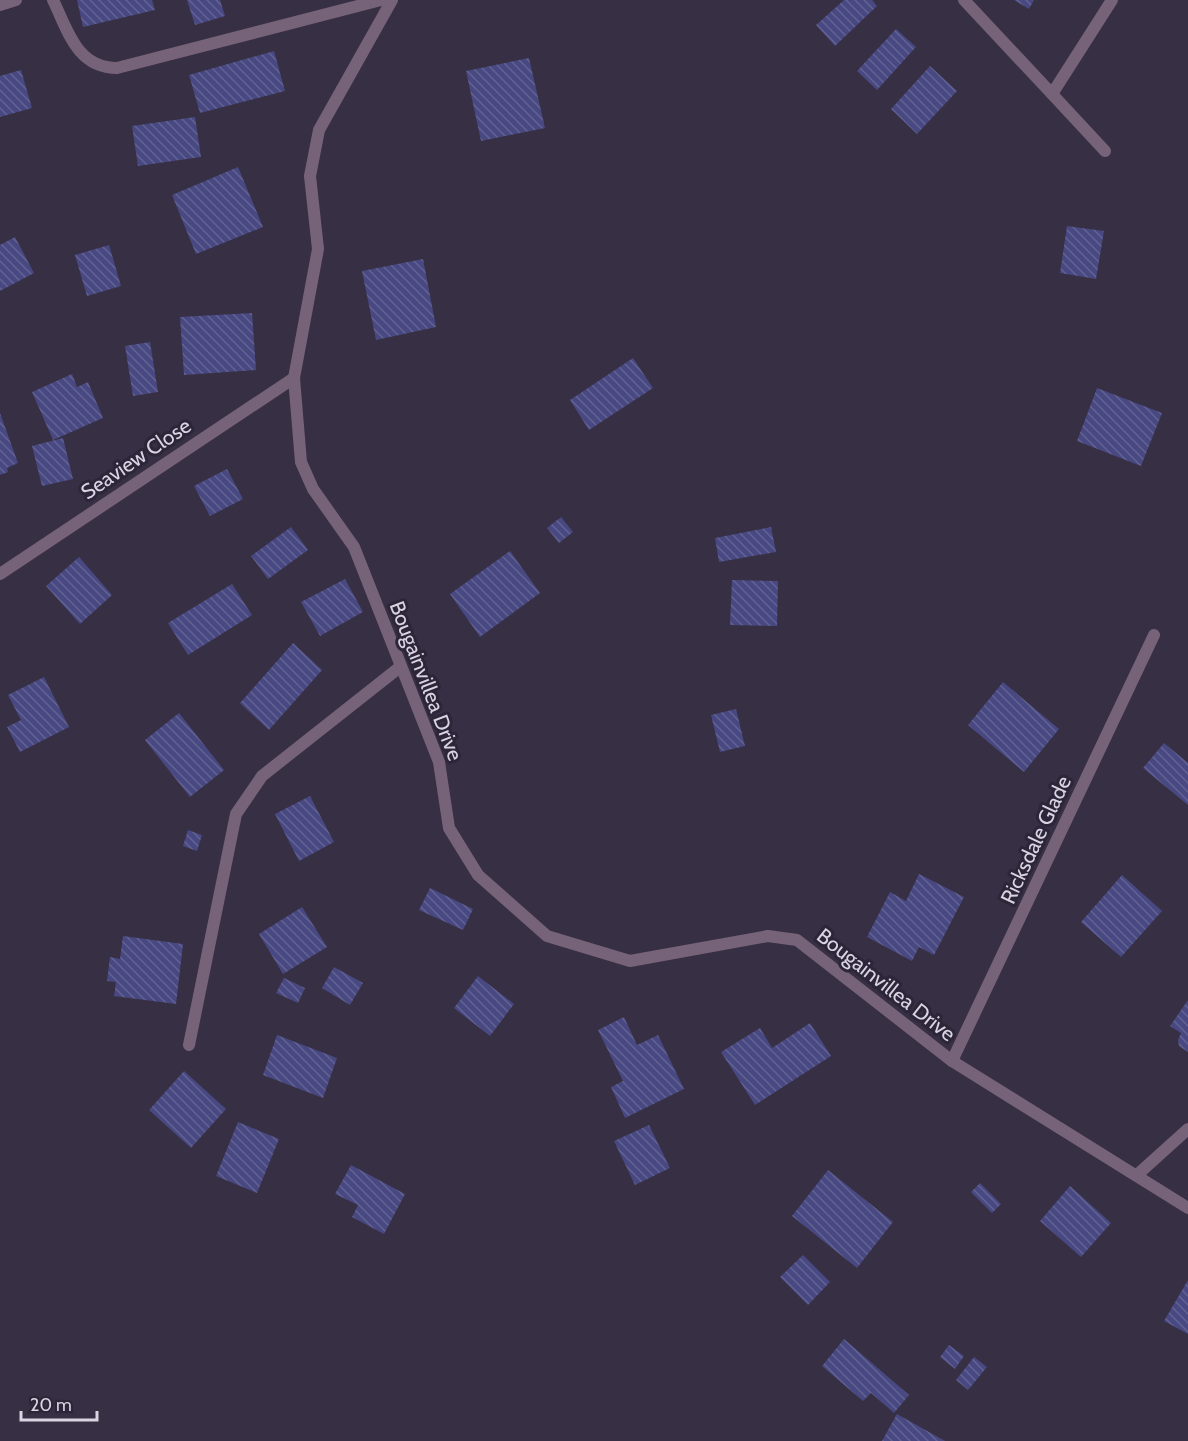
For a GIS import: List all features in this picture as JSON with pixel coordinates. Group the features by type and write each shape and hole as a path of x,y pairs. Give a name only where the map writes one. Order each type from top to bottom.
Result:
{"street":[{"path":"0,5 16,0"},
{"path":"53,0 76,47 87,59 101,68 117,68 381,0"},
{"name":"Bougainvillea Drive","path":"392,0 319,130 310,176 318,249 294,378 301,462 313,489 354,547 439,762 449,828 478,875 547,936 630,961 768,936 797,940 952,1061 1188,1208"},
{"path":"964,0 1105,151"},
{"path":"1053,94 1112,0"},
{"name":"Seaview Close","path":"0,574 294,378"},
{"name":"Ricksdale Glade","path":"952,1061 1154,635"},
{"path":"189,1045 236,814 262,776 400,667"},
{"path":"1137,1175 1188,1129"}],"building":[{"path":"77,0 152,0 155,10 83,27"},
{"path":"187,0 220,0 225,16 195,25"},
{"path":"844,0 872,0 877,6 835,46 816,25"},
{"path":"1014,0 1034,0 1029,9"},
{"path":"896,29 916,47 877,90 857,71"},
{"path":"274,51 285,91 200,113 189,75"},
{"path":"529,58 545,128 481,141 466,71"},
{"path":"930,66 957,91 917,134 891,109"},
{"path":"21,70 32,108 0,117 0,76"},
{"path":"195,117 201,157 138,166 132,126"},
{"path":"238,167 263,227 196,254 172,195"},
{"path":"1067,226 1104,231 1096,279 1060,273"},
{"path":"15,237 34,273 0,291 0,245"},
{"path":"109,245 121,286 87,296 75,255"},
{"path":"423,259 436,327 376,340 362,271"},
{"path":"252,313 256,370 184,375 180,317"},
{"path":"150,342 158,392 133,396 125,346"},
{"path":"633,358 653,388 589,430 570,400"},
{"path":"72,374 77,387 88,382 103,418 53,440 32,392"},
{"path":"1097,388 1162,413 1141,466 1077,441"},
{"path":"0,413 18,463 7,468 8,472 0,475"},
{"path":"63,438 73,479 42,486 32,446"},
{"path":"227,469 243,499 210,516 194,486"},
{"path":"561,517 573,532 559,543 547,528"},
{"path":"291,527 308,550 268,579 251,556"},
{"path":"771,527 776,552 719,562 715,538"},
{"path":"510,551 540,593 480,637 450,594"},
{"path":"79,557 112,595 80,624 46,586"},
{"path":"345,579 363,612 320,636 301,602"},
{"path":"732,580 778,581 777,626 730,625"},
{"path":"232,584 252,615 188,655 168,623"},
{"path":"293,643 322,670 269,730 240,703"},
{"path":"44,677 69,727 20,752 7,727 21,720 8,695"},
{"path":"1003,682 1059,729 1024,772 968,725"},
{"path":"736,709 745,746 720,752 711,715"},
{"path":"179,713 224,770 190,797 145,740"},
{"path":"1164,743 1188,763 1188,805 1143,768"},
{"path":"310,796 334,842 299,861 275,814"},
{"path":"188,830 202,835 197,851 183,846"},
{"path":"919,874 964,897 934,955 919,947 912,961 867,937 890,892 906,901"},
{"path":"1122,875 1162,911 1121,957 1081,922"},
{"path":"430,888 473,909 463,930 419,910"},
{"path":"302,907 327,947 283,974 259,934"},
{"path":"123,936 183,944 176,1004 114,996 116,982 107,981 110,957 120,959"},
{"path":"334,967 363,983 350,1005 322,988"},
{"path":"478,976 514,1004 490,1036 454,1008"},
{"path":"284,978 305,988 298,1003 276,993"},
{"path":"1188,1000 1188,1052 1179,1046 1178,1040 1181,1033 1170,1026"},
{"path":"624,1017 637,1045 658,1035 684,1089 625,1118 611,1087 623,1081 598,1030"},
{"path":"810,1023 831,1056 755,1105 721,1052 760,1028 772,1048"},
{"path":"277,1035 337,1058 323,1098 263,1075"},
{"path":"184,1071 226,1109 191,1148 149,1110"},
{"path":"238,1122 279,1139 257,1193 216,1176"},
{"path":"649,1125 670,1168 635,1185 614,1141"},
{"path":"351,1165 405,1194 384,1234 352,1217 358,1205 335,1194"},
{"path":"828,1170 893,1222 857,1268 792,1216"},
{"path":"980,1183 1001,1204 992,1213 971,1192"},
{"path":"1070,1186 1111,1223 1081,1257 1040,1221"},
{"path":"803,1255 830,1282 808,1305 780,1277"},
{"path":"1188,1280 1188,1334 1164,1321"},
{"path":"844,1339 909,1395 894,1413 871,1393 863,1401 822,1366"},
{"path":"949,1345 964,1356 955,1369 940,1357"},
{"path":"974,1357 987,1367 968,1390 956,1380"},
{"path":"897,1414 945,1441 882,1441"}]}
